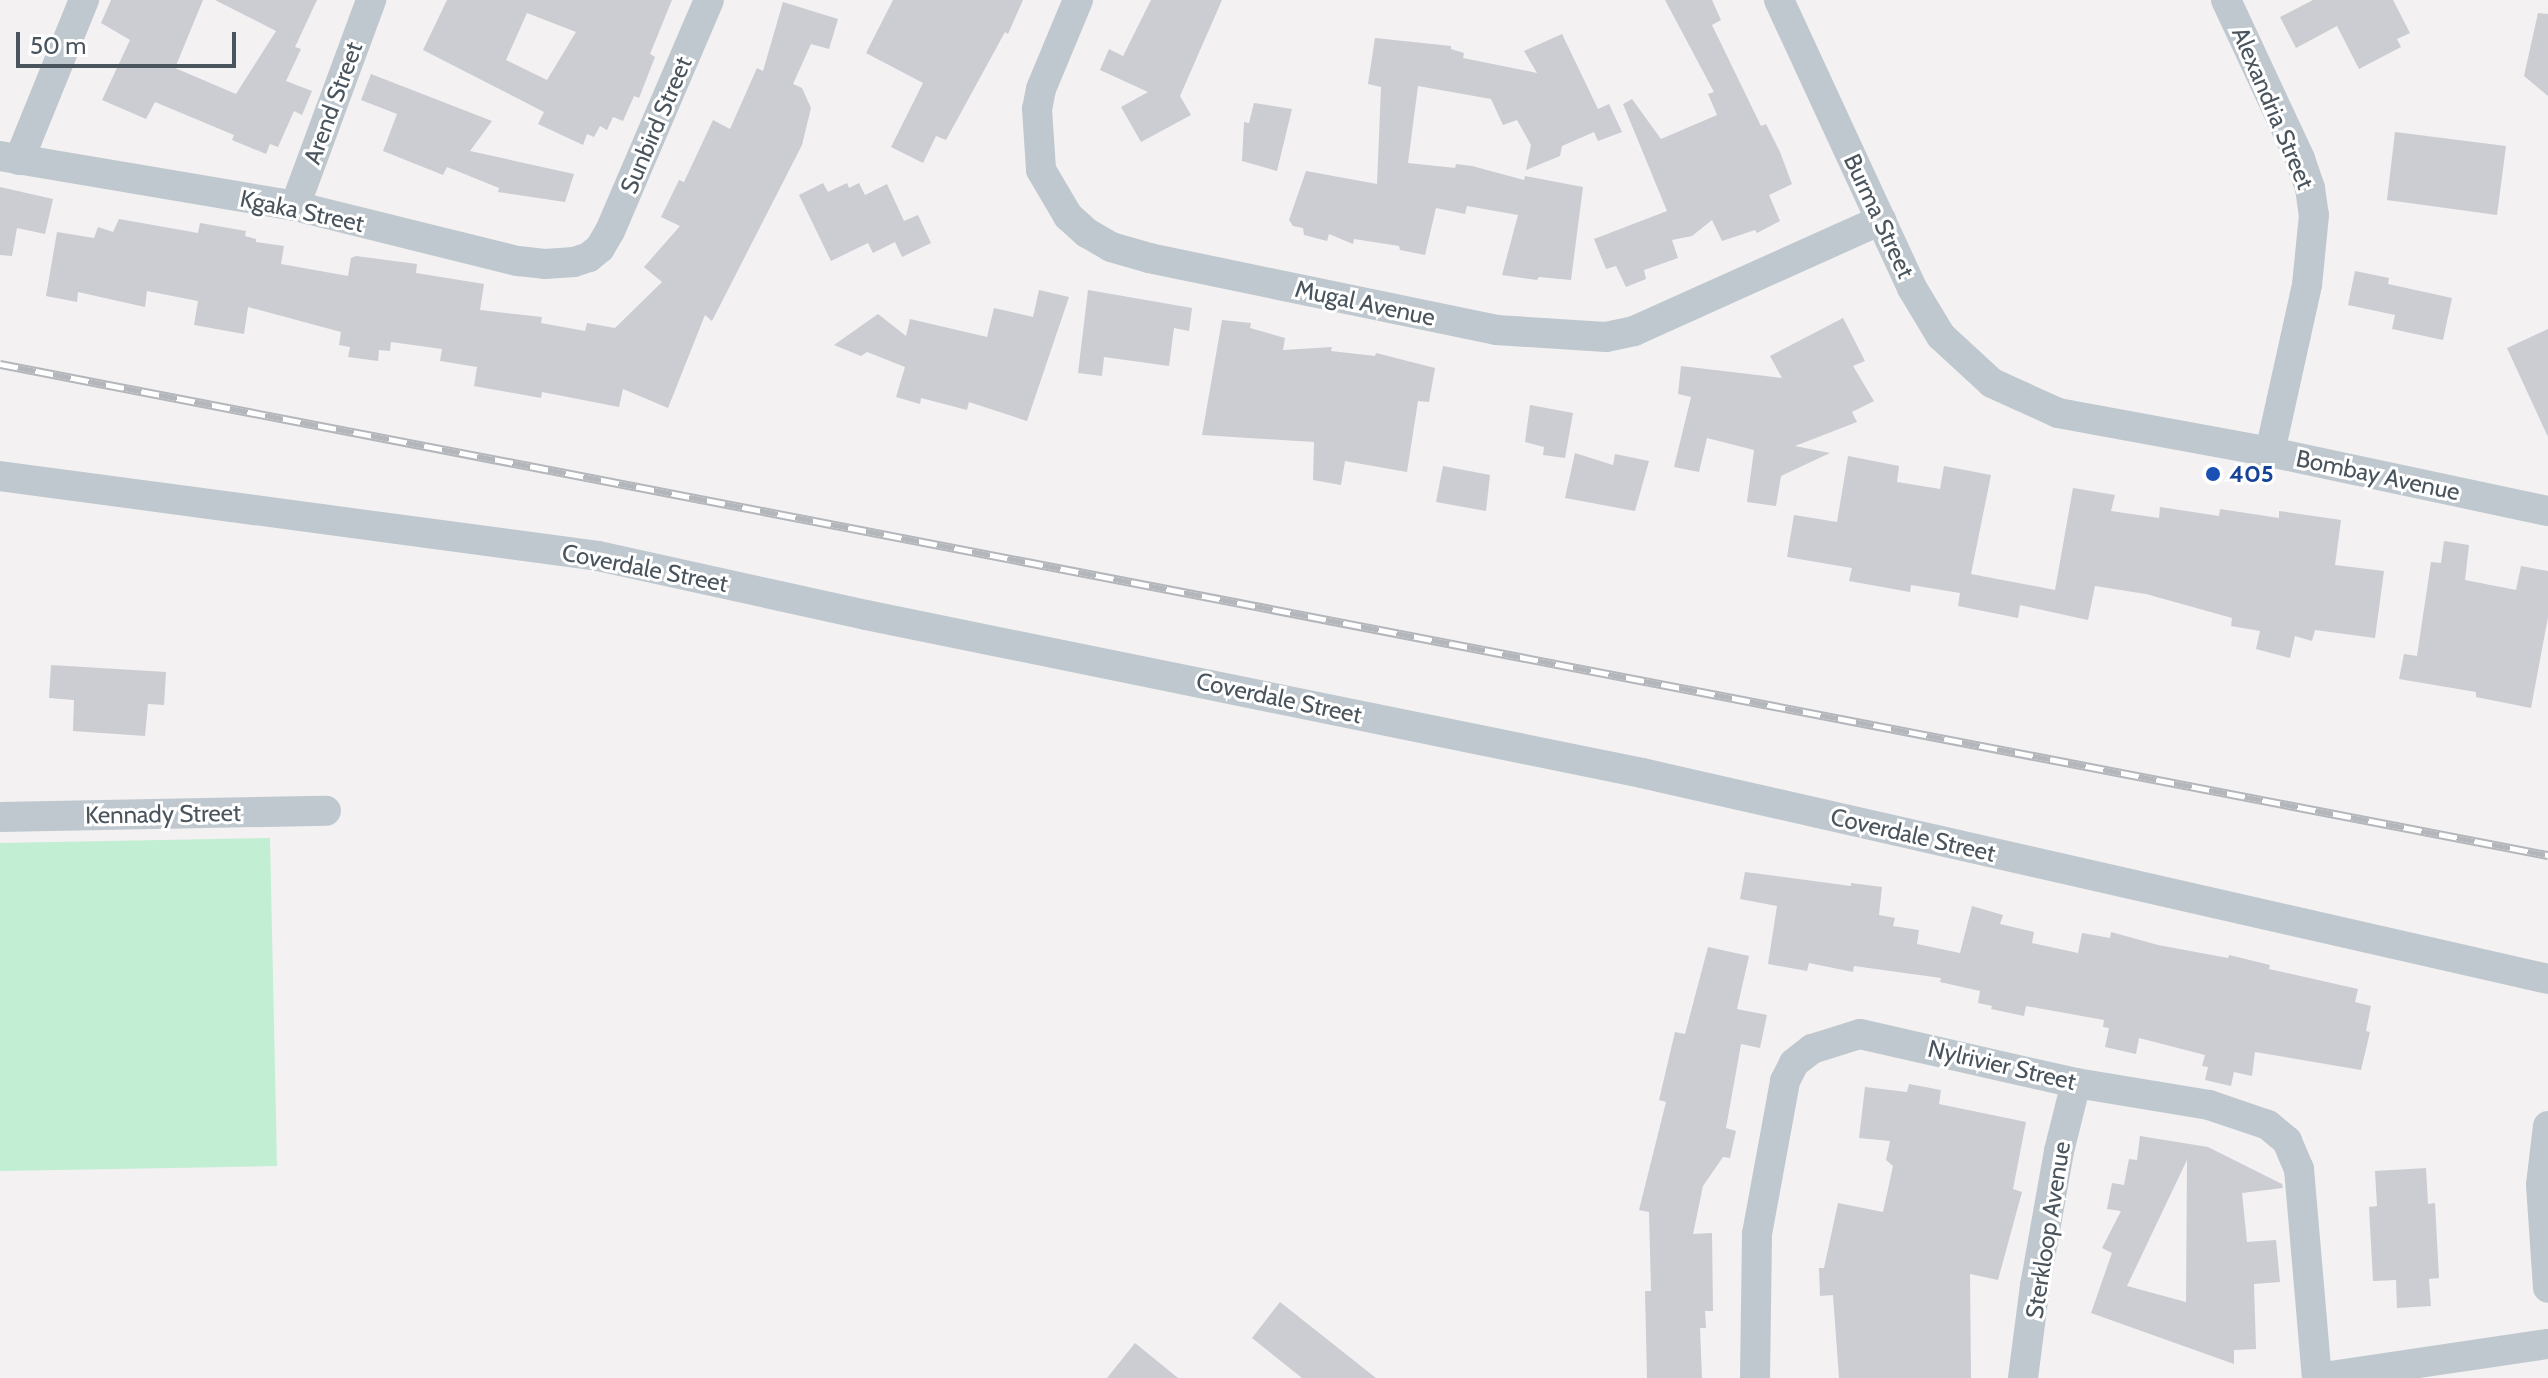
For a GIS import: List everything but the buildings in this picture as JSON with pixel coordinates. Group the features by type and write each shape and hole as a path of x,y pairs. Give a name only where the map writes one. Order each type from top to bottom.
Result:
{"street":[{"path":"9,158 84,0"},
{"name":"Arend Street","path":"295,206 371,0"},
{"name":"Sunbird Street","path":"600,248 709,0"},
{"name":"Mugal Avenue","path":"1078,0 1039,99 1041,170 1068,216 1087,233 1111,247 1149,258 1496,330 1606,337 1634,331 1881,220"},
{"name":"Burma Street","path":"1779,0 1912,288 1941,336 1977,372 2022,398"},
{"name":"Alexandria Street","path":"2226,0 2300,159 2310,188 2314,215 2307,285 2270,452"},
{"name":"Kgaka Street","path":"9,158 295,206 518,261 561,264 589,257 600,248"},
{"name":"Bombay Avenue","path":"2022,398 2043,409 2077,418 2270,452 2548,511"},
{"name":"Coverdale Street","path":"0,476 598,556 866,615 1642,773 2548,979"},
{"name":"Kennady Street","path":"0,817 326,811"},
{"name":"Nylrivier Street","path":"1755,1378 1757,1234 1785,1081 1794,1063 1812,1049 1860,1034 1872,1034 2076,1083 2209,1105 2252,1117 2287,1141 2303,1188 2317,1378"},
{"name":"Sterkloop Avenue","path":"2023,1378 2051,1196 2076,1083"},
{"path":"2548,1126 2541,1185 2548,1288"},
{"path":"2317,1378 2548,1344"}],"green space":[{"path":"270,838 277,1166 0,1171 0,843"}],"railway":[{"path":"0,364 2548,855"}],"place":[{"name":"405","path":"2213,474"}]}
